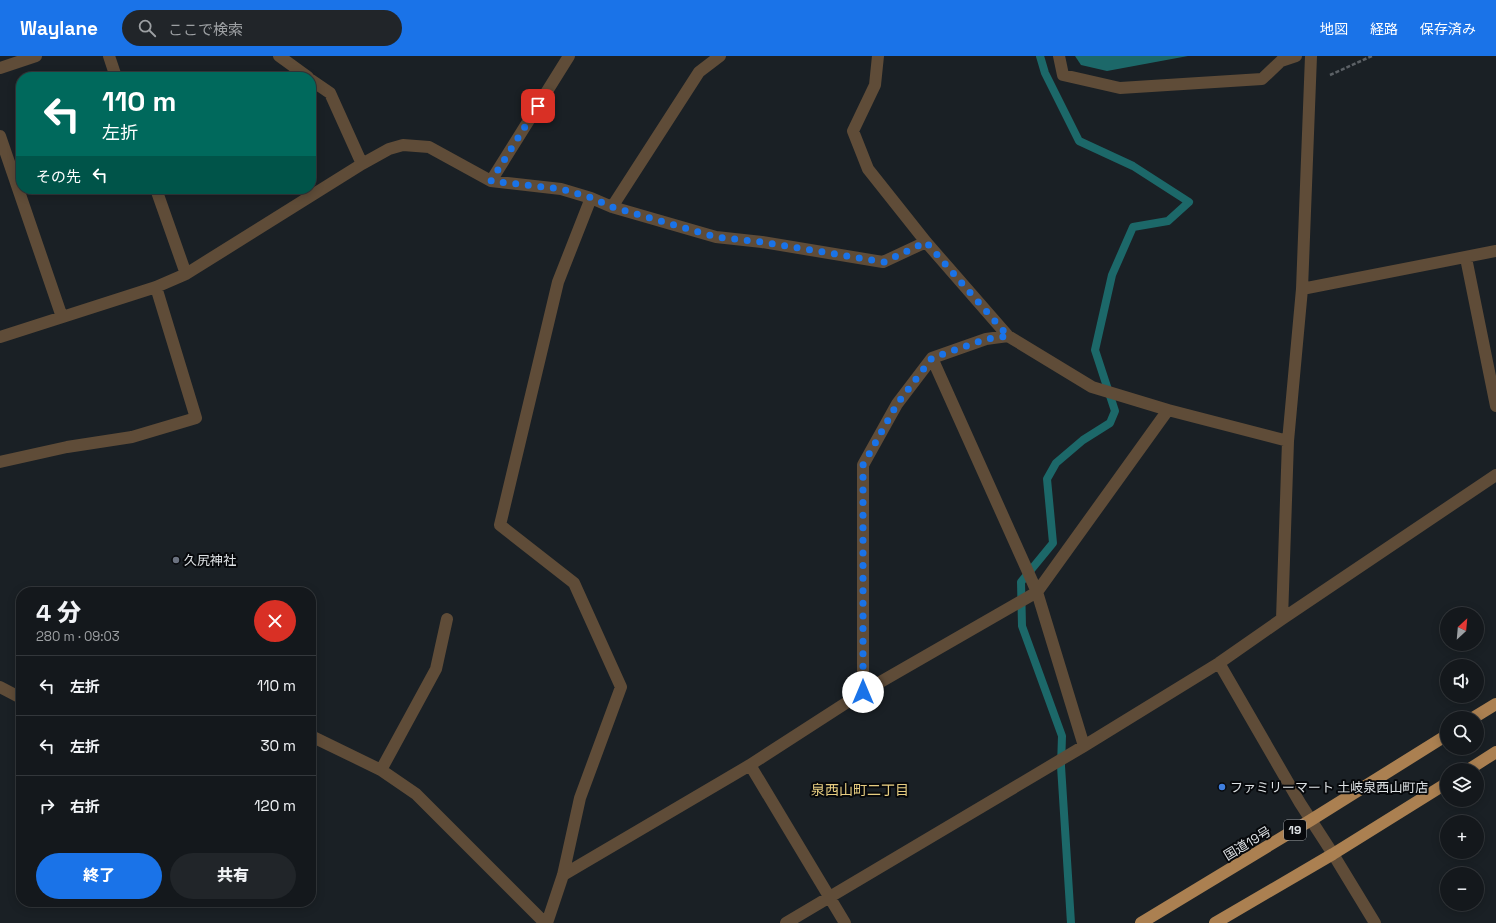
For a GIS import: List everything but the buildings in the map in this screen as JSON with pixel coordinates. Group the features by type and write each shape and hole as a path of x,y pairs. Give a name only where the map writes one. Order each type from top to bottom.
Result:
{"highway":[{"path":"1484,711 1496,704"},
{"name":"国道19号","path":"1141,923 1311,820 1440,738"},
{"path":"1479,763 1496,752"},
{"path":"1215,923 1334,854 1440,787"}],"street":[{"path":"0,68 36,56"},
{"path":"109,56 114,72"},
{"path":"279,56 301,72"},
{"path":"491,181 569,56"},
{"path":"612,207 698,72 720,56"},
{"path":"878,56 875,85 853,131 868,169 926,242 1008,336 1092,387 1168,410 1288,441"},
{"path":"1059,56 1063,75 1120,88 1262,79 1281,61 1296,56"},
{"path":"1282,619 1288,441 1302,289 1311,56"},
{"path":"316,83 330,93 362,164"},
{"path":"0,136 16,183"},
{"path":"316,193 389,149 403,145 429,147 491,181 561,189 592,198 612,207 716,237 762,242 884,262 926,242"},
{"path":"20,194 62,317"},
{"path":"158,194 186,274"},
{"path":"0,337 156,287 186,274 314,194"},
{"path":"316,738 381,770 416,794 546,923 563,875 580,798 620,686 574,583 500,525 558,282 592,198"},
{"path":"1302,289 1496,251"},
{"path":"1466,258 1496,406"},
{"path":"0,462 67,447 132,437 196,418 156,287"},
{"path":"863,692 863,465 897,404 932,358 986,339 1008,336"},
{"path":"932,358 1036,592 1084,746"},
{"path":"563,875 750,765 863,692 1036,592 1168,410"},
{"path":"786,923 1084,746 1219,663 1496,475"},
{"path":"381,770 436,669 447,619"},
{"path":"1219,663 1311,820 1334,854 1375,923"},
{"path":"0,687 16,695"},
{"path":"750,765 845,923"}],"path":[{"path":"1310,78 1330,75 1372,56"}],"water":[{"path":"1075,56 1188,56 1107,71 1081,65"}],"waterway":[{"path":"1040,56 1045,73 1079,141 1133,166 1189,202 1168,221 1133,227 1112,275 1095,350 1115,411 1110,423 1083,440 1056,463 1047,479 1053,543 1021,582 1022,626 1062,736 1061,766 1071,923"}],"place":[{"name":"久尻神社","path":"176,560"},
{"name":"ファミリーマート 土岐泉西山町店","path":"1222,787"}],"district":[{"name":"泉西山町二丁目","path":"860,790"}],"route":[{"path":"538,106 491,181 561,189 592,198 612,207 716,237 762,242 884,262 926,242 1008,336 986,339 932,358 897,404 863,465 863,692"}]}
